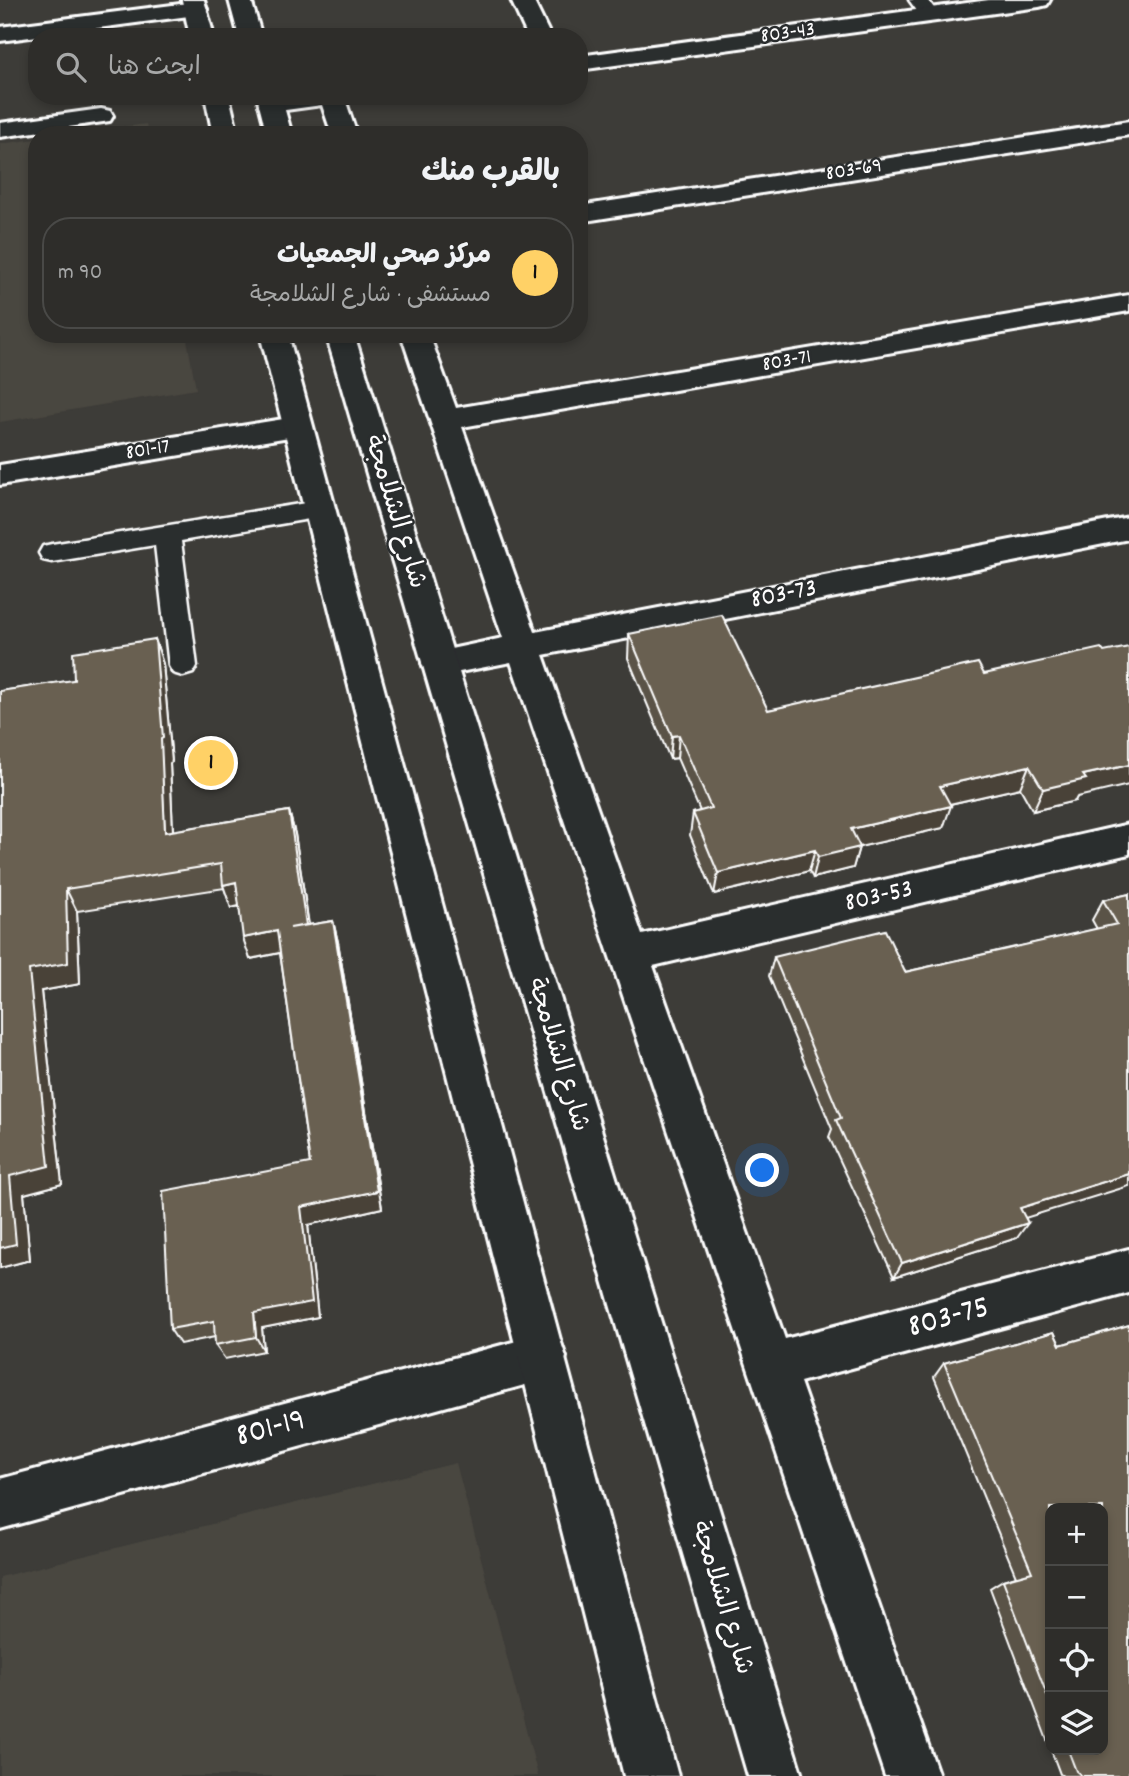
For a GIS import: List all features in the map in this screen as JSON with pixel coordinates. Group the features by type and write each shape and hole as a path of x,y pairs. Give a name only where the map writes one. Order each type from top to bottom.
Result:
{"street":[{"path":"240,0 248,28"},
{"path":"522,0 536,28"},
{"name":"803-43","path":"588,62 924,7 1039,0"},
{"path":"39,28 194,4 200,28"},
{"path":"0,34 28,30"},
{"path":"219,105 224,126"},
{"path":"271,105 277,126"},
{"path":"335,105 342,126"},
{"path":"29,126 101,116"},
{"path":"0,130 28,126"},
{"name":"803-69","path":"588,213 1129,128"},
{"name":"803-71","path":"445,421 1129,303"},
{"path":"276,343 296,428 543,1357 651,1776"},
{"name":"شارع الشلامجة","path":"343,343 775,1776"},
{"path":"418,343 912,1776"},
{"name":"801-17","path":"0,475 296,428"},
{"name":"803-73","path":"439,663 1129,528"},
{"name":"803-53","path":"628,955 1129,839"},
{"name":"803-75","path":"769,1367 1129,1271"},
{"name":"801-19","path":"0,1504 543,1357"}],"lane":[{"path":"52,553 318,510"},
{"path":"167,534 183,666"}],"shaded area":[{"path":"28,140 28,343 188,343 196,389 0,422 0,144"},
{"path":"456,1463 538,1776 0,1776 0,1577"}],"building":[{"path":"722,615 768,710 978,663 984,674 1101,648 1104,652 1129,647 1129,765 1083,775 1086,779 1043,789 1029,766 940,786 951,806 851,829 860,847 818,857 815,850 718,873 693,813 711,808 679,735 672,736 629,634"},
{"path":"155,639 163,738 165,832 289,811 306,925 290,928 333,921 377,1191 301,1207 312,1302 254,1313 256,1337 215,1345 214,1321 170,1329 163,1191 310,1163 277,931 243,938 236,882 223,885 221,864 66,889 68,963 29,970 49,1166 10,1176 16,1244 0,1248 0,691 74,680 73,652"},
{"path":"1129,894 1129,1174 1020,1208 1028,1223 902,1263 836,1120 841,1118 774,957 885,930 905,972 1117,924 1103,900"},
{"path":"1129,1325 1129,1776 1082,1776 1076,1771 1070,1755 1108,1755 1108,1503 1045,1503 1045,1690 1003,1580 1032,1572 944,1363 1054,1332 1060,1345"}],"place":[{"name":"مركز صحي الجمعيات","path":"211,763"}]}
